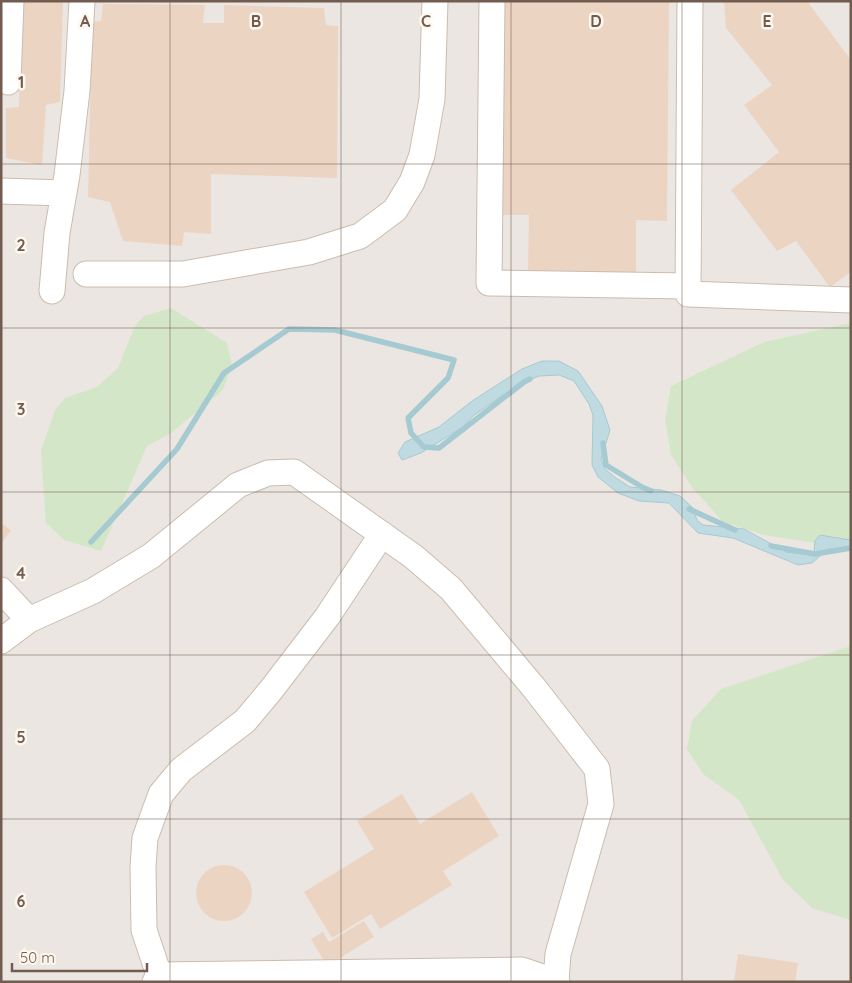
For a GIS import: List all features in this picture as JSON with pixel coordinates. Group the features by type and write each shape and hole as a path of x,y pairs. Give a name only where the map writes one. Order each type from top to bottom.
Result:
{"lane":[{"path":"8,82 12,1"},
{"path":"52,291 57,233 67,175 77,92 82,1"},
{"path":"492,1 489,283 688,286"},
{"path":"690,1 688,294 851,300"},
{"path":"86,274 183,274 309,252 360,236 395,210 412,182 422,155 432,99 430,2"},
{"path":"1,191 64,193"},
{"path":"1,641 29,620 92,591 151,556 238,485 268,474 294,472 382,534 414,557 451,589 535,689 597,769 601,804 558,954 556,981 522,970 157,978 144,930 143,867 145,838 161,794 181,770 245,721 327,617 382,534"},
{"path":"1,590 29,620"}],"shaded area":[{"path":"1,1 851,1 851,982 1,982"}],"green space":[{"path":"171,308 227,343 232,365 223,390 171,433 147,446 101,551 64,540 46,523 41,451 55,410 65,398 97,387 118,368 135,326 144,316"},
{"path":"851,323 851,542 836,546 764,535 723,522 692,487 671,455 665,420 671,386 764,342"},
{"path":"851,646 851,920 812,908 783,880 739,800 703,774 687,749 692,721 721,689"}],"water":[{"path":"542,361 559,361 578,371 602,406 610,430 601,459 605,469 630,487 661,490 680,496 692,507 697,520 703,525 744,529 786,552 810,555 814,552 815,541 820,535 850,540 851,550 828,549 812,563 798,565 733,538 698,533 669,503 639,501 618,493 598,477 592,465 593,415 589,404 574,381 559,375 539,376 519,384 473,416 463,427 421,453 402,460 398,453 405,442 439,427 472,401 522,369"}],"building":[{"path":"20,1 63,1 60,102 46,105 42,165 6,158 6,108 19,107"},
{"path":"504,1 669,1 667,221 636,220 636,274 528,272 529,215 502,215"},
{"path":"724,1 807,1 851,60 851,272 830,287 796,241 777,251 731,190 779,152 744,105 772,85 726,28"},
{"path":"103,4 205,5 203,23 224,23 224,5 324,8 326,25 338,26 337,178 211,174 211,234 184,232 182,246 123,241 110,202 88,197 92,22 101,21"},
{"path":"1,523 11,530 1,544"},
{"path":"472,792 499,836 443,871 452,885 380,929 371,914 332,938 304,892 374,849 357,821 402,794 420,824"},
{"path":"218,865 230,865 240,869 248,877 252,893 248,909 240,917 230,921 218,921 208,917 200,909 196,899 196,887 200,877 208,869"},
{"path":"364,921 374,937 327,966 311,939 323,932 329,942"},
{"path":"738,954 798,963 795,982 734,982"}],"waterway":[{"path":"91,542 177,449 224,373 289,329 335,330 454,360 448,378 408,418 411,433 424,447 439,448 530,379"},
{"path":"603,443 606,465 651,491"},
{"path":"689,509 735,530"},
{"path":"771,546 815,554 851,548"}]}
